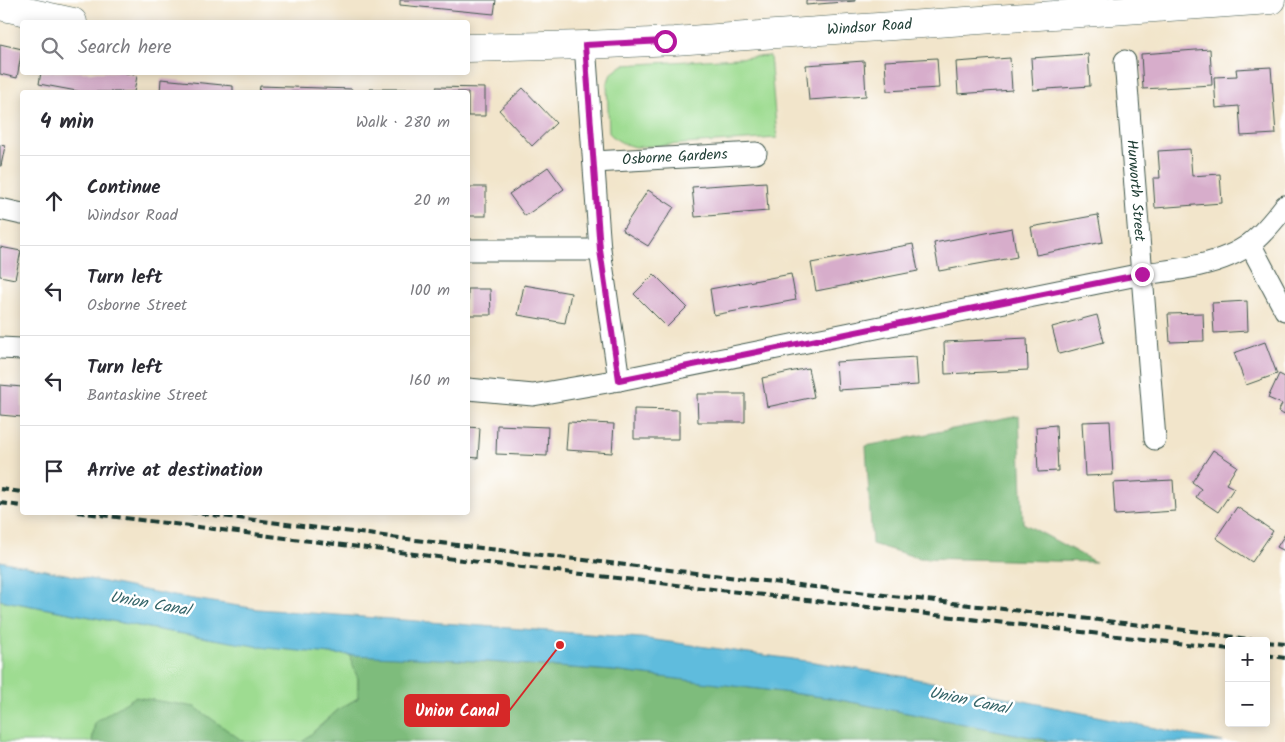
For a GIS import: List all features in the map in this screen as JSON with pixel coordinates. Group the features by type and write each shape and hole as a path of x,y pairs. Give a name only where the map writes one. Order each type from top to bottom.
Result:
{"street":[{"name":"Windsor Road","path":"470,48 692,40 1271,0"},
{"path":"0,6 65,20"},
{"path":"585,45 600,250 619,380"},
{"name":"Hurworth Street","path":"1125,61 1155,439"},
{"name":"Osborne Gardens","path":"594,162 756,153"},
{"path":"470,389 533,395 619,380 1142,274 1180,270 1221,260 1250,244 1285,206"},
{"path":"0,209 20,214"},
{"path":"1250,244 1285,310"},
{"path":"470,250 600,250"},
{"path":"0,348 20,349"}],"green space":[{"path":"770,56 777,138 636,147 621,142 609,133 607,84 611,74 623,65"},
{"path":"1019,416 1023,523 1095,562 919,558 872,544 866,446"},
{"path":"0,600 165,631 331,654 349,654 358,679 358,698 339,709 302,742 244,742 235,737 95,722 92,742 0,742"},
{"path":"349,654 613,671 696,681 830,698 1057,742 302,742 339,709 358,698 358,679"},
{"path":"135,697 195,707 244,742 92,742 95,722"}],"water":[{"path":"0,561 174,596 258,609 641,638 814,662 907,677 1223,742 1057,742 830,698 613,671 460,660 331,654 267,648 0,600"}],"building":[{"path":"400,0 496,0 494,14 400,5"},
{"path":"806,0 855,0 855,1 806,5"},
{"path":"0,44 20,49 17,78 0,74"},
{"path":"1210,49 1212,85 1143,89 1141,54"},
{"path":"1088,54 1090,86 1033,90 1031,58"},
{"path":"937,58 939,88 887,91 885,61"},
{"path":"1010,58 1012,90 958,94 956,62"},
{"path":"864,61 866,96 809,100 806,65"},
{"path":"1271,67 1276,134 1241,136 1239,106 1216,108 1214,77 1237,76 1236,69"},
{"path":"40,75 137,76 134,90 71,90 39,84"},
{"path":"161,79 233,86 233,90 160,90"},
{"path":"260,86 352,89 352,90 259,90"},
{"path":"436,87 485,88 485,116 470,116 470,90 436,90"},
{"path":"523,88 556,123 532,146 499,110"},
{"path":"370,89 419,89 419,90"},
{"path":"0,145 5,146 1,166 0,166"},
{"path":"1190,149 1192,176 1220,174 1222,203 1155,208 1153,178 1160,178 1158,151"},
{"path":"548,167 564,189 525,216 509,194"},
{"path":"766,182 768,211 695,217 692,187"},
{"path":"470,187 486,187 486,216 470,216"},
{"path":"648,190 674,207 648,246 622,230"},
{"path":"1098,215 1103,242 1036,255 1031,227"},
{"path":"1012,228 1017,257 939,271 934,243"},
{"path":"913,244 918,271 816,291 811,263"},
{"path":"0,247 20,251 15,279 0,276"},
{"path":"654,274 687,307 667,327 634,294"},
{"path":"791,274 796,300 714,315 710,289"},
{"path":"524,285 571,293 565,323 518,315"},
{"path":"470,289 490,289 491,315 470,315"},
{"path":"1247,301 1248,331 1214,333 1212,303"},
{"path":"1203,313 1204,341 1170,342 1168,314"},
{"path":"1097,315 1104,342 1059,354 1052,327"},
{"path":"1027,338 1028,370 945,374 944,342"},
{"path":"1265,342 1277,374 1246,385 1234,353"},
{"path":"916,357 918,385 838,390 836,362"},
{"path":"808,368 814,397 767,407 762,378"},
{"path":"1279,374 1285,377 1285,415 1278,412 1282,404 1268,398"},
{"path":"0,385 20,387 20,417 0,415"},
{"path":"697,394 745,394 745,422 698,422"},
{"path":"634,409 679,410 679,439 634,439"},
{"path":"1110,421 1113,475 1085,476 1082,422"},
{"path":"568,422 614,424 612,453 566,450"},
{"path":"497,425 548,427 547,456 496,454"},
{"path":"1056,425 1058,471 1038,472 1036,427"},
{"path":"470,427 480,428 478,458 470,457"},
{"path":"1213,450 1237,466 1226,484 1234,488 1218,512 1196,497 1201,489 1192,482"},
{"path":"1173,480 1175,511 1115,515 1113,483"},
{"path":"1237,507 1273,531 1252,562 1216,538"},
{"path":"1285,534 1285,551 1277,547"}],"railway":[{"path":"0,489 20,492"},
{"path":"0,503 20,506"},
{"path":"101,515 479,562 1225,649"},
{"path":"213,515 1234,637"},
{"path":"1270,642 1285,644"},
{"path":"1270,656 1285,658"}],"place":[{"name":"Union Canal","path":"560,645"}],"route":[{"path":"665,41 585,45 600,250 619,380 1142,274"}]}
